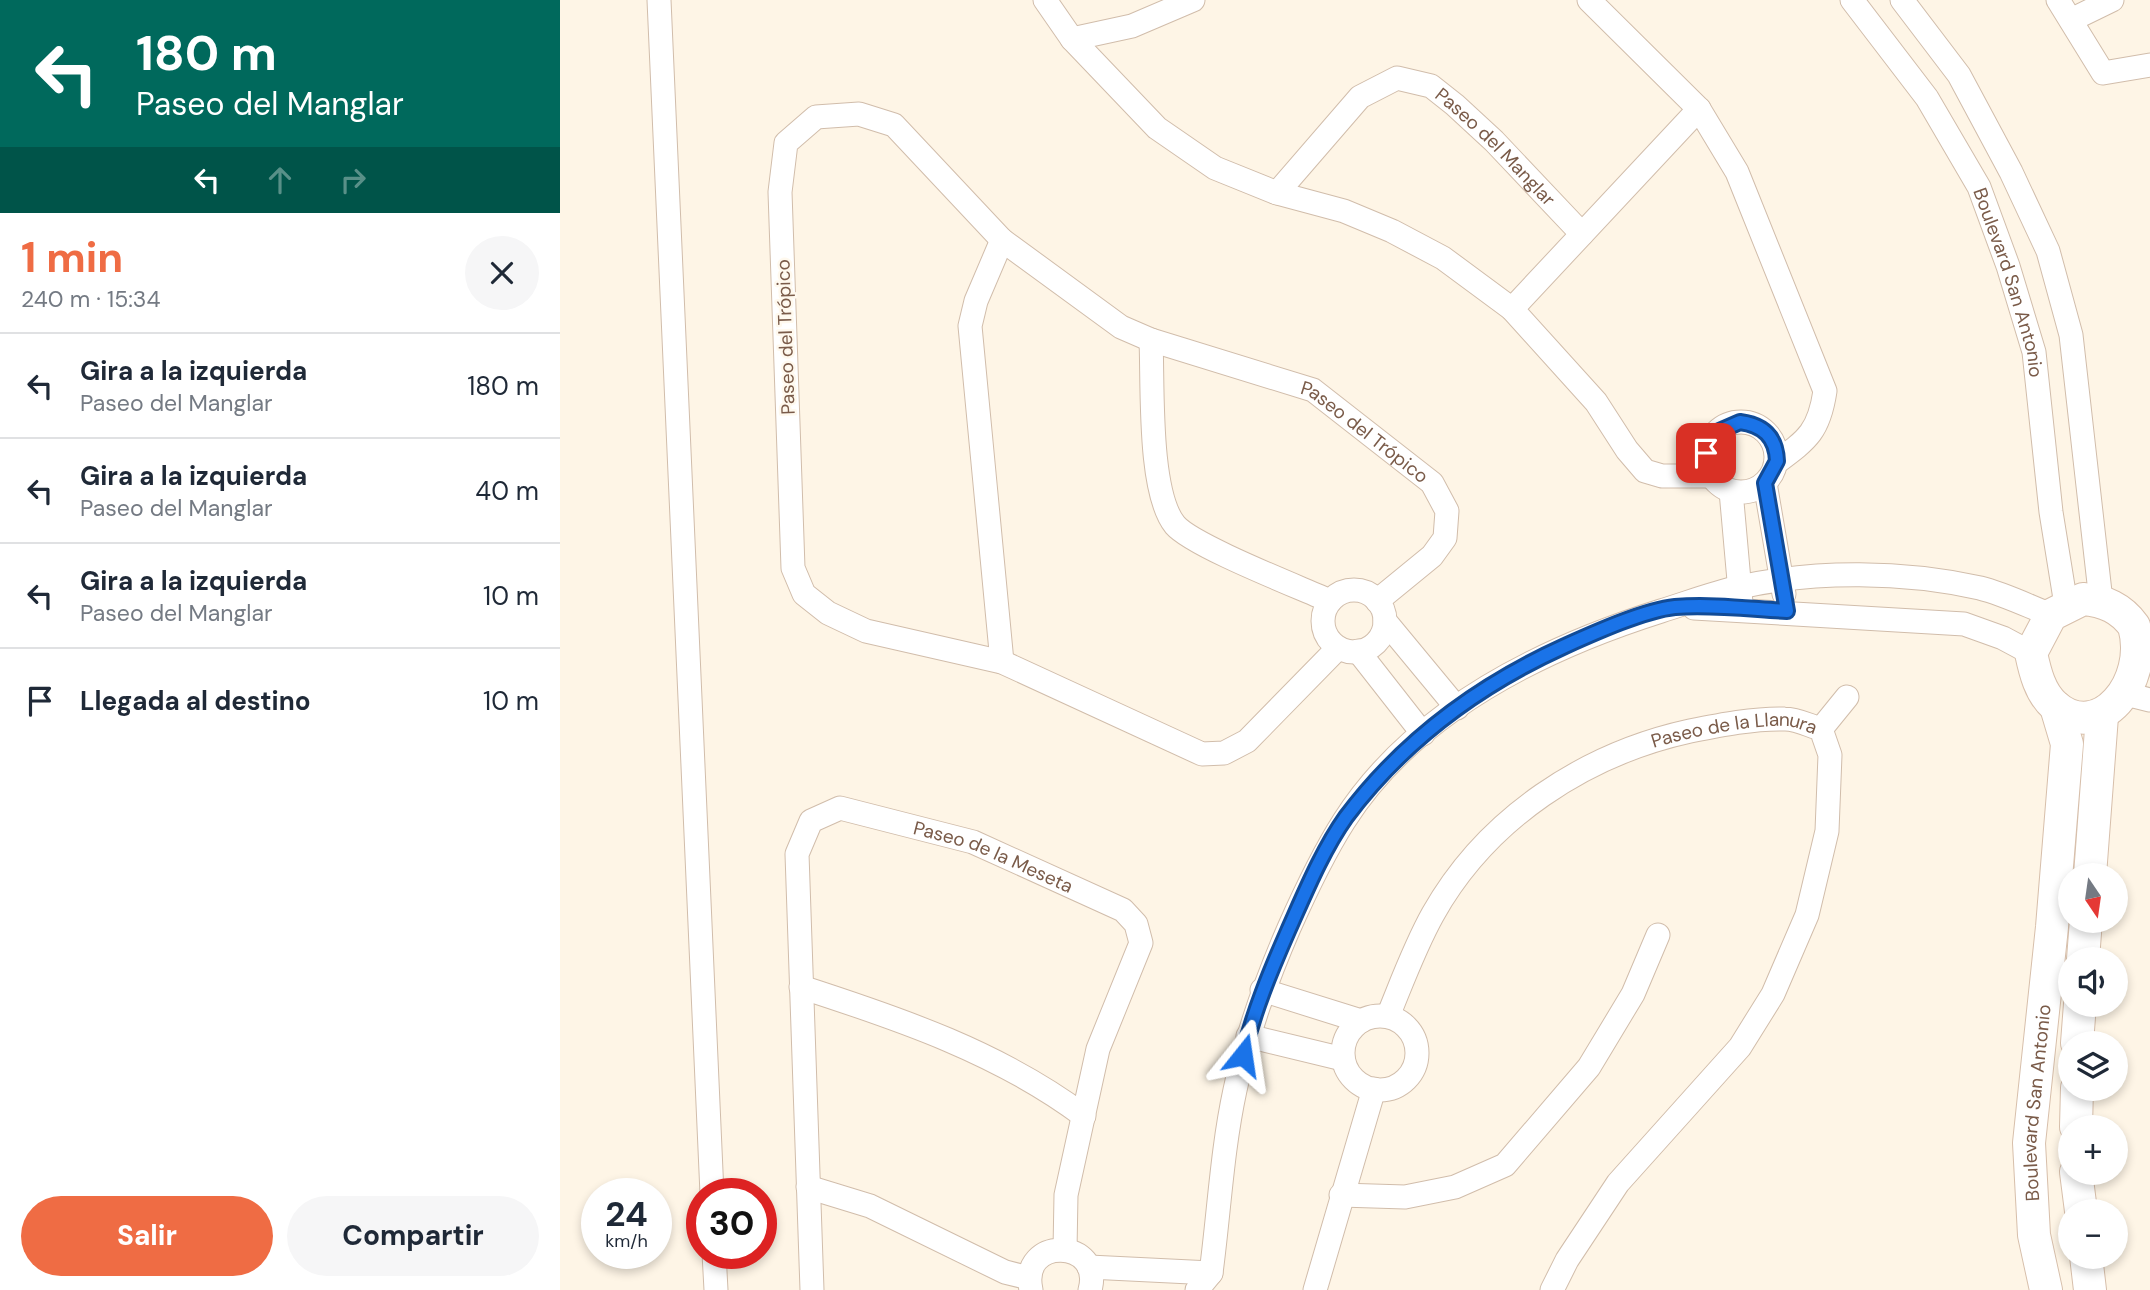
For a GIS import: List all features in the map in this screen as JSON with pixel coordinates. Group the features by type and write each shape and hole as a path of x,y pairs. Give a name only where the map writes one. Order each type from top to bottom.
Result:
{"street":[{"path":"660,0 711,1178"},
{"path":"1045,0 1072,39 1157,128 1215,168 1277,193 1344,211 1392,231 1443,258 1512,309 1596,402 1645,471 1662,476 1712,477"},
{"path":"1072,39 1132,26 1193,0"},
{"path":"1589,0 1699,109 1737,172 1825,391 1821,415 1809,438 1777,461 1765,483 1755,489 1731,491 1712,477 1707,465 1710,441 1727,425 1740,422 1763,429 1776,449 1777,461"},
{"name":"Boulevard San Antonio","path":"1852,0 1927,98 1979,187 2008,266 2034,352 2051,512 2058,610"},
{"name":"Boulevard San Antonio","path":"1902,0 1959,75 2011,172 2048,251 2071,335 2101,601"},
{"path":"2057,0 2104,73 2150,65"},
{"path":"2071,20 2112,0"},
{"name":"Paseo del Manglar","path":"1277,193 1360,97 1397,78 1431,86 1455,105 1494,141 1582,234"},
{"path":"1512,309 1699,109"},
{"name":"Paseo del Trópico","path":"859,114 894,125 1002,240 1121,327 1150,340 1313,390 1432,483 1447,511 1446,538 1381,611 1377,641 1348,649 1247,741 1224,753 1202,754 1002,662 866,631 828,613 804,594 793,568 780,192 786,143 816,117 859,114"},
{"path":"1002,240 976,301 970,326 1002,662"},
{"path":"1150,340 1157,482 1164,506 1176,526 1198,541 1330,601"},
{"path":"1765,483 1787,611"},
{"path":"1731,491 1740,598"},
{"path":"1089,1267 1209,1284 1234,1094 1262,990 1306,890 1345,819 1388,766 1457,708 1532,661 1595,632 1673,607 1740,598 1782,580 1824,576 1912,578 1981,589 2058,610"},
{"path":"1423,734 1348,649 1324,631 1324,610 1330,601 1349,590 1359,590 1381,611 1457,708"},
{"path":"1740,598 1787,611 1964,624 2003,638 2031,653 2058,610 2083,599 2101,601 2125,614 2144,640 2148,668 2142,698 2102,716 2077,716 2056,707"},
{"name":"Boulevard San Antonio","path":"2031,653 2038,683 2056,707 2067,744 2052,927 2029,1143 2034,1235 2046,1290"},
{"path":"1821,729 1847,696"},
{"path":"2091,863 2102,716"},
{"name":"Paseo de la Llanura","path":"1388,1016 1434,914 1467,865 1510,820 1581,769 1646,741 1719,725 1787,719 1821,729 1830,755 1827,831 1807,915 1773,994 1740,1046 1618,1183 1567,1260 1552,1290"},
{"name":"Paseo de la Meseta","path":"812,1290 796,854 811,821 840,808 973,842 1123,910 1136,924 1141,943 1098,1049 1066,1195 1065,1250"},
{"path":"1341,1195 1405,1197 1455,1187 1505,1165 1589,1067 1633,994 1658,934"},
{"path":"801,987 873,1010 1018,1072 1084,1116"},
{"path":"1262,990 1361,1021"},
{"path":"1379,1015 1388,1016 1401,1022 1411,1032 1417,1046 1417,1060 1412,1073 1401,1083 1388,1089 1374,1089 1353,1079 1343,1059 1346,1037 1361,1021 1379,1015"},
{"path":"1248,1036 1343,1059"},
{"path":"1315,1290 1374,1089"},
{"path":"808,1187 870,1206 1030,1284 1037,1259 1055,1250 1065,1250 1083,1258 1089,1267 1090,1290"},
{"path":"715,1269 716,1290"},
{"path":"2088,1269 2090,1290"}],"route":[{"path":"1243,1055 1262,990 1306,890 1345,819 1388,766 1423,734 1490,685 1532,661 1595,632 1673,607 1787,611 1765,483 1773,473 1777,461 1771,438 1763,429 1740,422 1727,425 1717,432 1706,453"}]}
